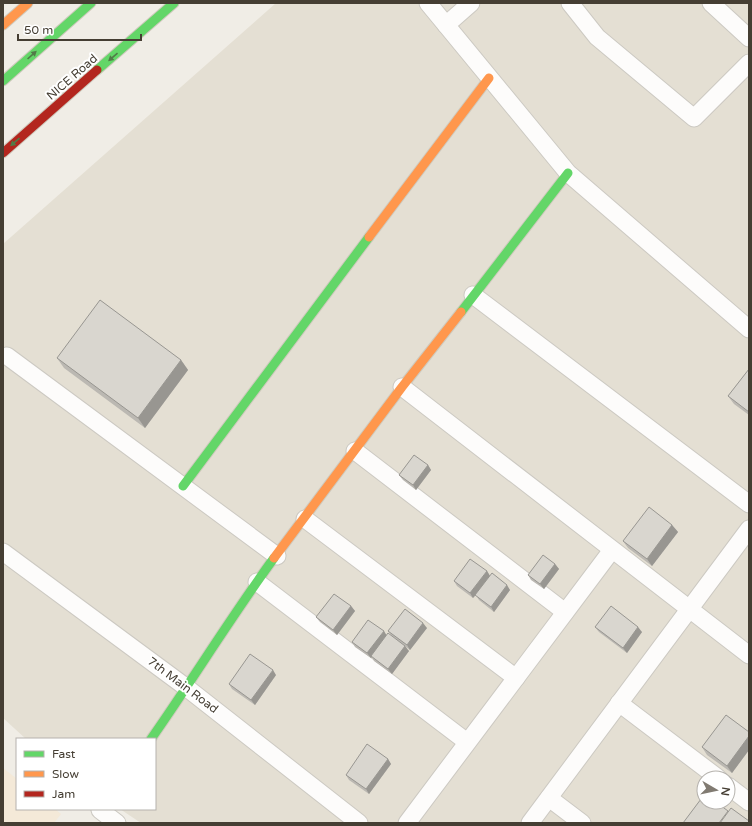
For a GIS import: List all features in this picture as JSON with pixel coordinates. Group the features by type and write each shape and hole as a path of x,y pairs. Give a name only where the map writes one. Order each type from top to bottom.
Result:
{"main road":[{"path":"3,25 28,3"},
{"path":"3,81 91,3"},
{"name":"NICE Road","path":"3,153 174,3"},
{"path":"183,486 489,78"},
{"path":"152,738 187,688 257,582 402,387 568,173"}],"street":[{"path":"428,3 568,173 749,329"},
{"path":"446,25 471,3"},
{"path":"570,3 597,37 694,118 749,62"},
{"path":"714,4 749,38"},
{"path":"473,295 749,504"},
{"path":"7,356 277,556"},
{"path":"402,387 749,655"},
{"path":"355,451 565,612"},
{"path":"304,519 516,678"},
{"path":"530,823 749,529"},
{"path":"407,823 612,550"},
{"name":"7th Main Road","path":"3,552 187,688 359,823"},
{"path":"257,582 468,742"},
{"path":"619,703 707,770"},
{"path":"736,792 749,802"},
{"path":"549,798 582,823"},
{"path":"97,814 116,823"}],"shaded area":[{"path":"276,3 749,3 749,823 141,823 122,810 156,810 156,738 25,738 3,718 3,244"},
{"path":"3,768 16,778 16,810 56,810 61,814 54,823 3,823"}],"building":[{"path":"100,300 181,360 138,418 57,358"},
{"path":"749,369 749,412 728,396"},
{"path":"414,455 428,465 413,485 399,475"},
{"path":"649,507 672,525 647,559 623,541"},
{"path":"543,555 555,564 540,584 528,575"},
{"path":"470,559 487,571 470,593 454,581"},
{"path":"492,573 507,585 491,607 475,595"},
{"path":"334,594 351,606 333,630 316,617"},
{"path":"611,606 638,627 623,648 595,627"},
{"path":"405,609 423,623 407,645 388,631"},
{"path":"368,620 384,631 367,653 352,642"},
{"path":"388,633 405,646 388,669 371,656"},
{"path":"250,654 273,670 251,700 229,684"},
{"path":"726,715 749,732 749,736 727,766 702,747"},
{"path":"367,744 388,759 366,789 346,775"},
{"path":"696,806 696,810 728,811 719,823 683,823"},
{"path":"730,810 734,810 749,821 749,823 720,823"}],"traffic: fast":[{"path":"3,81 91,3"},
{"path":"97,70 174,3"},
{"path":"461,312 568,173"},
{"path":"183,486 369,237"},
{"path":"152,738 274,558"}],"traffic: slow":[{"path":"3,25 28,3"},
{"path":"369,237 489,78"},
{"path":"274,558 402,387 461,312"}],"traffic: jam":[{"path":"3,153 97,70"}]}
